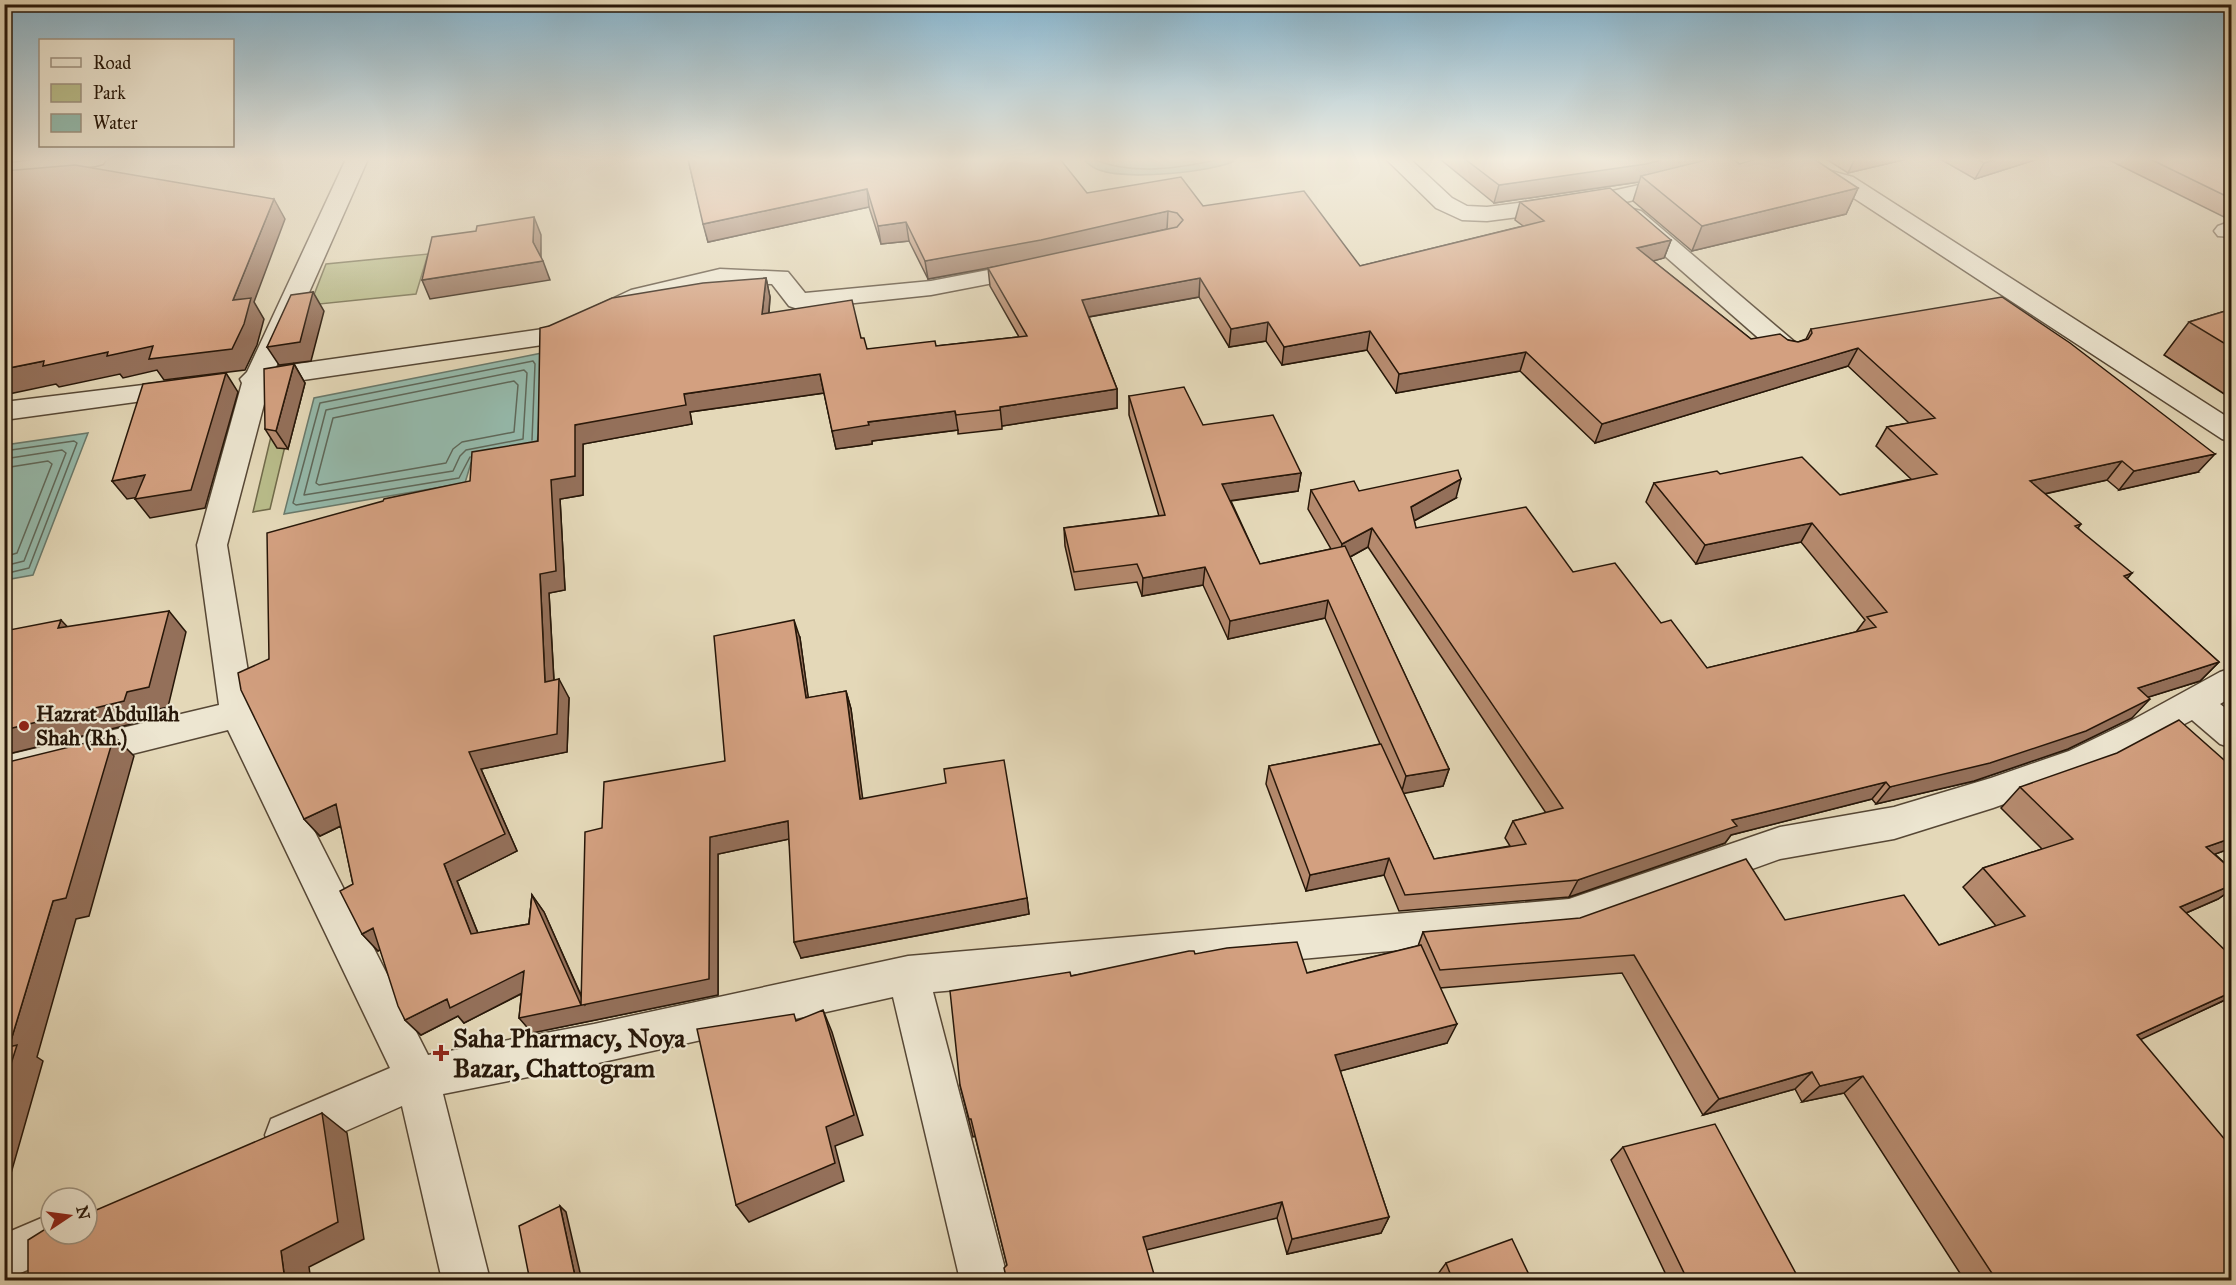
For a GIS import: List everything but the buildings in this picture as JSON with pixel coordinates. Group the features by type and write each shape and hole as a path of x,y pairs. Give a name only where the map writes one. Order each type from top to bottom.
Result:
{"street":[{"path":"323,219 229,382 212,545 238,714 417,1078 466,1281"},
{"path":"1636,219 1788,350"},
{"path":"1902,219 2232,433"},
{"path":"4,411 229,382 556,335 640,295 720,276 779,277 798,301 931,288 1053,264"},
{"path":"252,1150 417,1078 594,1044 908,975 1569,917 1780,843 1894,823 1993,793 2082,761 2139,733 2232,681"},
{"path":"2194,702 2232,734"},
{"path":"4,771 238,714"},
{"path":"908,975 984,1281"},
{"path":"4,1258 39,1243"}],"green space":[{"path":"428,254 416,294 310,305 326,264"},
{"path":"295,404 270,509 253,512 278,407"}],"water":[{"path":"542,353 537,450 471,463 465,483 284,514 314,398"},
{"path":"88,433 33,575 5,580 5,445"}],"place":[{"name":"Hazrat Abdullah Shah (Rh.)","path":"24,726"},
{"name":"Saha Pharmacy, Noya Bazar, Chattogram","path":"441,1053"}]}
